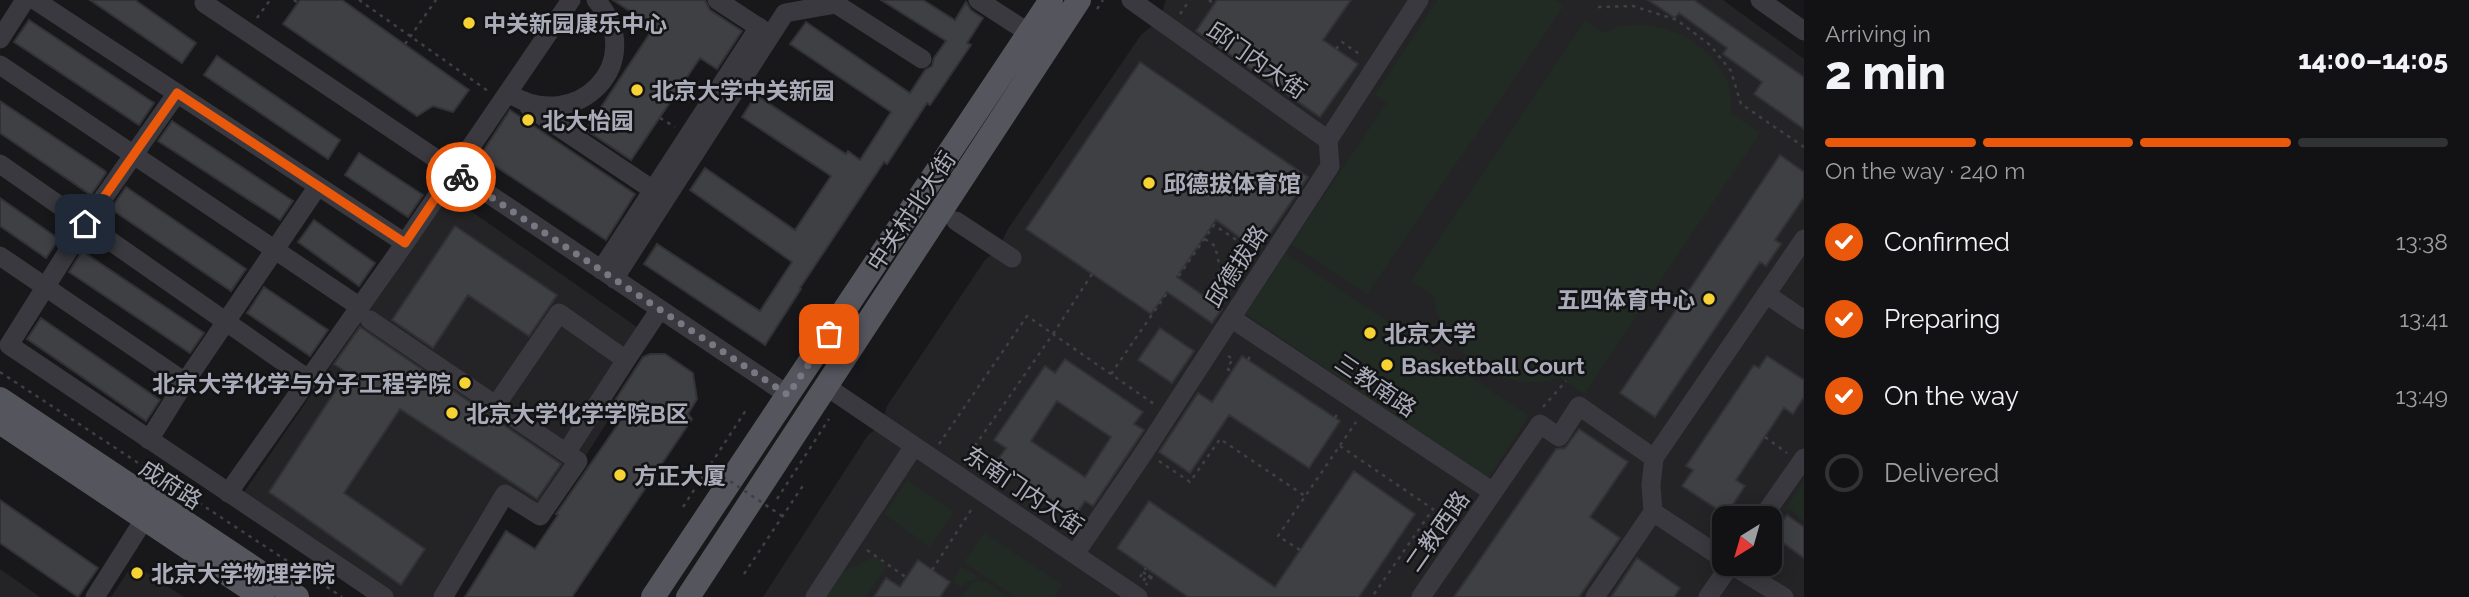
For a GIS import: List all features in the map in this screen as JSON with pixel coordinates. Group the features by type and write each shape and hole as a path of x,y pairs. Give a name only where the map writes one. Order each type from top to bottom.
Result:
{"main road":[{"name":"中关村北大街","path":"653,597 1051,0"},
{"name":"中关村北大街","path":"688,597 1079,0"},
{"name":"成府路","path":"0,399 297,597"},
{"name":"成府路","path":"0,422 262,597"}],"street":[{"path":"0,39 25,0"},
{"path":"35,0 405,243"},
{"path":"206,0 204,4 788,395"},
{"path":"228,493 308,379 365,313 405,243 453,172 510,98 571,0"},
{"path":"510,98 539,106 558,107 576,102 593,92 608,74 615,46 613,26 596,0"},
{"path":"718,0 765,31"},
{"path":"978,0 1029,33"},
{"name":"邱门内大街","path":"1131,0 1328,140"},
{"name":"邱德拔路","path":"1074,554 1145,451 1330,166 1328,140 1419,0"},
{"path":"1760,0 1804,31"},
{"path":"608,274 653,190 765,31 785,13 837,2 922,60"},
{"path":"608,274 765,31"},
{"path":"0,65 135,153 578,461 540,516 505,494 443,597"},
{"path":"177,93 85,224 9,345 384,597"},
{"path":"510,98 653,190"},
{"path":"0,164 308,379"},
{"path":"149,440 185,382 318,186"},
{"path":"956,220 1012,258"},
{"path":"1595,597 1653,512 1651,485 1654,458 1804,239"},
{"path":"0,256 185,382"},
{"path":"1766,294 1804,320"},
{"path":"566,453 660,309"},
{"name":"三教南路","path":"1236,310 1365,408 1493,492"},
{"path":"496,405 559,313 626,360"},
{"name":"东南门内大街","path":"827,387 1074,554 1142,591"},
{"path":"1540,424 1559,437 1579,406 1654,458"},
{"name":"二教西路","path":"1421,597 1540,424"},
{"path":"815,597 853,540 922,452"},
{"path":"1770,506 1802,460"},
{"path":"1653,512 1712,551"},
{"path":"95,597 145,518"},
{"path":"1708,597 1723,576"},
{"path":"1750,576 1784,597"}],"path":[{"path":"256,20 270,0"},
{"path":"359,0 510,98"},
{"path":"405,44 436,0"},
{"path":"1209,0 1214,4"},
{"path":"1598,6 1633,6 1677,20 1710,45 1731,71 1741,104 1804,147"},
{"path":"1336,49 1342,42 1376,66"},
{"path":"1111,374 1214,225 1268,261"},
{"path":"1205,239 1215,246 1228,287 1235,299 1236,310"},
{"path":"955,474 1092,274"},
{"path":"922,452 1027,316 1169,414"},
{"path":"1231,366 1229,370 1227,368 1233,359"},
{"name":"成府路","path":"0,372 342,597"},
{"path":"1540,424 1533,419 1566,382"},
{"path":"1336,408 1332,414 1336,416"},
{"path":"1300,550 1279,536 1365,408"},
{"path":"682,507 746,410"},
{"path":"1765,437 1802,460"},
{"path":"1145,451 1190,482 1220,439 1305,496"},
{"path":"1340,446 1433,509 1372,597"},
{"path":"709,467 782,516"},
{"path":"744,573 804,484"},
{"path":"932,570 983,493"},
{"path":"853,540 907,578"},
{"path":"1335,561 1326,574 1359,597"},
{"path":"1140,576 1144,570 1147,575 1144,580 1153,575 1142,591"}],"shaded area":[{"name":"北京大学","path":"1166,0 1723,0 1804,59 1804,597 763,597 868,435 881,425 887,406 985,260 998,249 1008,229 1141,35 1159,20"},
{"path":"1437,0 1555,0 1564,6 1367,294 1291,244 1387,103 1375,95"},
{"path":"1585,20 1603,33 1620,27 1639,25 1658,27 1694,42 1709,54 1721,69 1730,89 1731,113 1760,133 1584,394 1560,378 1538,382 1517,381 1478,365 1448,335 1433,295 1411,281"},
{"name":"北京大学化学与分子工程学院","path":"448,195 644,332 596,407 611,416 542,525 509,504 455,597 366,597 236,504"},
{"name":"Basketball Court","path":"1285,253 1529,416 1488,479 1246,314"},
{"path":"907,480 954,512 930,547 884,514"},
{"path":"1804,481 1804,521 1786,508"},
{"path":"984,533 1062,585 1054,597 1015,597 964,562"},
{"path":"874,557 887,566 866,597 824,597 841,572"},
{"name":"北京大学物理学院","path":"133,564 184,597 111,597"},
{"path":"960,567 979,578 961,587 953,582"},
{"path":"0,569 40,597 0,597"},
{"path":"985,581 1008,597 962,597 972,583"}],"building":[{"path":"90,0 135,0 196,43 182,63"},
{"path":"300,0 342,0 469,90 453,112 433,106 417,116 283,24"},
{"path":"613,0 705,0 710,10 742,31 717,69 700,58 631,160 586,130 654,27"},
{"path":"881,0 923,0 955,20 966,2 971,10 983,18 967,43 971,45 930,105 927,103 887,164 884,162 765,345 644,264 657,244 760,311 792,262 690,190 705,168 795,230 831,176 742,117 756,95 846,154 848,151 860,160 891,112 790,44 806,22 910,93 925,70 932,66 934,58 946,41"},
{"path":"1217,0 1351,0 1323,40 1358,64 1320,117 1196,31"},
{"path":"1648,0 1694,0 1804,77 1804,129 1754,94 1762,82 1723,54 1727,48 1679,13 1675,18"},
{"path":"29,20 154,103 139,125 14,42"},
{"path":"217,56 340,140 328,159 204,75"},
{"name":"邱德拔体育馆","path":"1140,62 1308,177 1258,251 1216,220 1177,277 1222,309 1212,323 1167,292 1151,314 1026,229"},
{"path":"0,101 105,171 91,195 0,133"},
{"path":"510,110 635,194 606,240 480,156"},
{"path":"172,121 293,201 280,220 158,141"},
{"path":"359,153 423,195 408,217 345,175"},
{"name":"五四体育中心","path":"1780,155 1804,172 1804,197 1775,240 1781,244 1766,266 1760,262 1655,417 1620,393"},
{"path":"126,187 246,269 231,291 111,209"},
{"path":"0,198 59,239 46,258 0,226"},
{"path":"314,220 375,263 359,286 298,242"},
{"path":"455,226 557,295 529,336 468,295 433,348 392,320"},
{"path":"82,251 204,333 190,353 69,272"},
{"path":"264,287 328,330 310,356 247,313"},
{"path":"41,318 160,400 146,421 27,339"},
{"path":"360,327 561,464 537,499 400,409 344,493 425,549 401,585 269,492 347,373 334,364"},
{"path":"1160,328 1194,351 1172,383 1138,360"},
{"name":"方正大厦","path":"665,354 693,373 697,399 688,414 692,419 572,597 465,597 506,531 535,549 625,414 612,405 643,357"},
{"path":"1242,356 1340,421 1309,468 1229,415 1190,473 1159,452 1198,393 1212,402"},
{"path":"1767,356 1804,380 1804,397 1793,414 1784,408 1736,480 1745,486 1732,506 1712,506 1682,486 1693,470 1686,466 1754,365 1759,368"},
{"path":"1065,359 1143,412 1134,424 1144,430 1093,506 1085,501 1075,516 996,462 1006,448 994,440 1045,366 1055,373","holes":["1057,401 1111,437 1085,477 1031,441"]},
{"path":"1579,429 1628,462 1590,517 1620,538 1579,597 1454,597 1556,449 1565,448"},
{"path":"1354,471 1415,514 1359,597 1188,597 1117,548 1149,501 1275,587"},
{"path":"0,500 98,568 78,597 0,543"},
{"path":"1787,515 1804,527 1804,558 1782,542 1782,522"},
{"path":"1637,558 1680,588 1674,597 1611,597"},
{"path":"918,560 950,582 940,597 874,597 886,578 900,587"}],"way so far":[{"path":"461,177 788,395 829,334"}],"place":[{"name":"中关新园康乐中心","path":"469,23"},
{"name":"北京大学中关新园","path":"637,90"},
{"name":"北大怡园","path":"528,120"},
{"name":"邱德拔体育馆","path":"1149,183"},
{"name":"五四体育中心","path":"1709,299"},
{"name":"北京大学","path":"1370,333"},
{"name":"Basketball Court","path":"1387,365"},
{"name":"北京大学化学与分子工程学院","path":"465,383"},
{"name":"北京大学化学学院B区","path":"452,413"},
{"name":"方正大厦","path":"620,475"},
{"name":"北京大学物理学院","path":"137,573"}],"route":[{"path":"85,224 177,93 405,243 453,172 461,177"}]}
